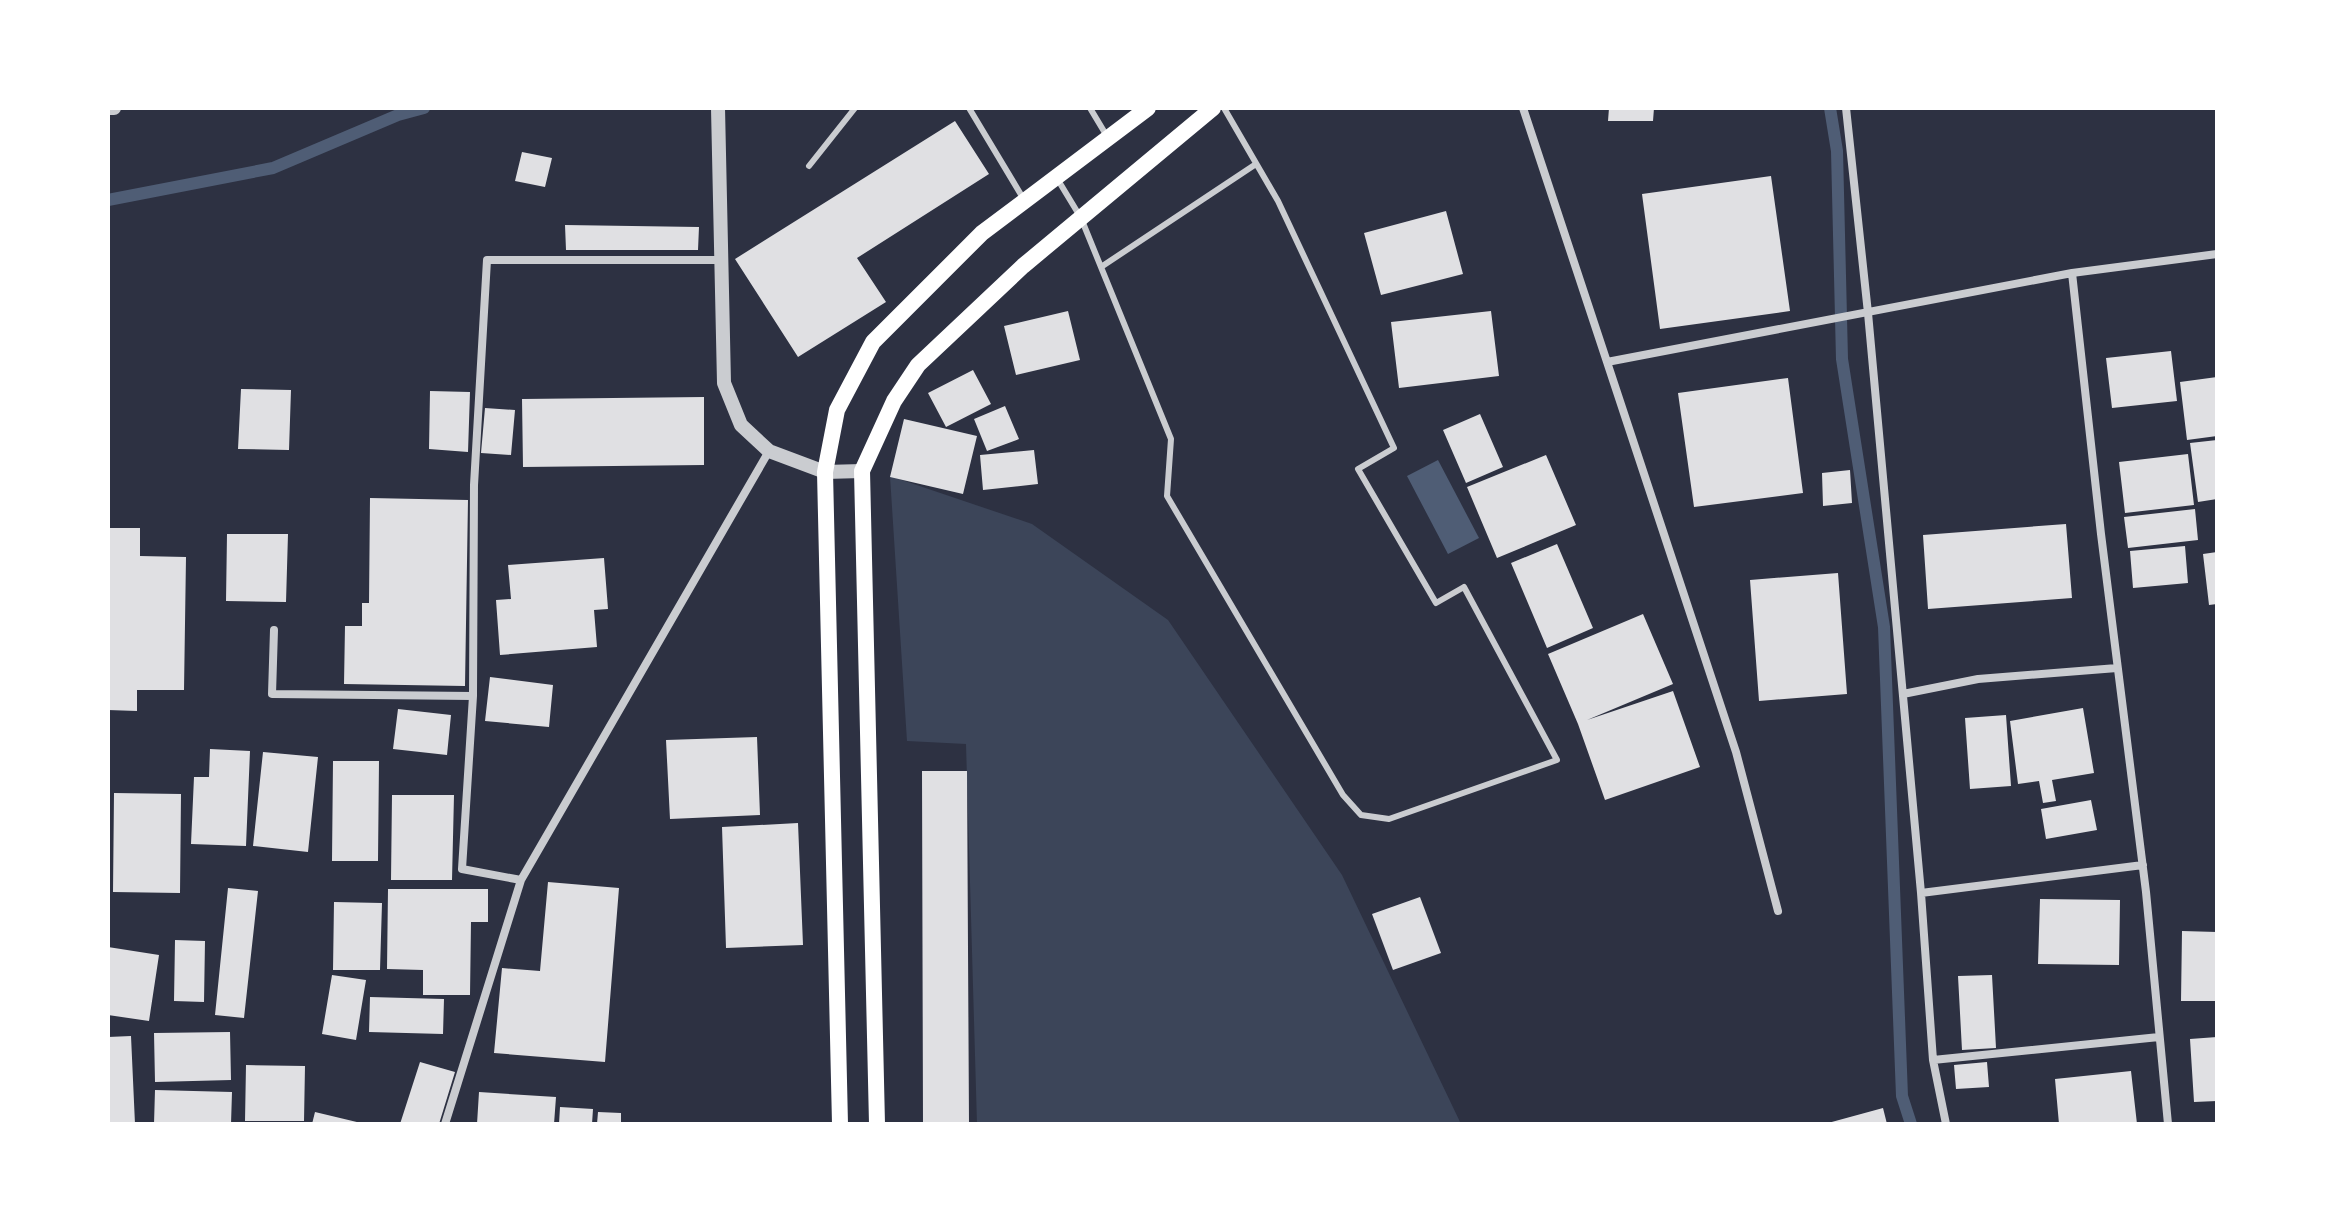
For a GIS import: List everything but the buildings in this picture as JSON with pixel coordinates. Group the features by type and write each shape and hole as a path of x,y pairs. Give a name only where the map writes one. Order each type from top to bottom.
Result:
{"main road":[{"path":"840,1124 825,472 837,410 873,342 982,233 1148,108"},
{"path":"877,1124 862,471 894,401 918,365 1023,266 1213,108"}],"street":[{"path":"108,108 114,108"},
{"path":"718,108 724,383 741,425 769,451 825,472 862,471"},
{"path":"1523,108 1736,752 1778,911"},
{"path":"1846,108 1903,694 1933,1060 1946,1124"},
{"path":"1607,362 2072,273 2217,254"},
{"path":"521,880 462,869 473,696 474,485 487,260 721,260"},
{"path":"2072,273 2143,865 2168,1124"},
{"path":"445,1124 521,880 769,451"},
{"path":"274,630 272,694 473,696"},
{"path":"1903,694 1978,679 2117,668"},
{"path":"1921,893 2143,865"},
{"path":"1933,1060 2159,1037"}],"lane":[{"path":"809,166 855,108"},
{"path":"969,108 1025,201"},
{"path":"1090,108 1108,138"},
{"path":"1056,177 1081,218 1171,439 1167,496 1343,795 1361,815 1389,819 1557,760 1464,587 1436,603 1358,469 1394,448 1278,201 1224,108"},
{"path":"1101,267 1256,164"}],"shaded area":[{"path":"1438,460 1479,538 1448,554 1407,476"},
{"path":"890,476 1032,524 1168,620 1342,875 1461,1124 977,1124 966,744 907,741"}],"waterway":[{"path":"108,200 273,168 398,115 424,108"},
{"path":"1830,108 1837,151 1842,359 1884,627 1902,1096 1911,1124"}]}
